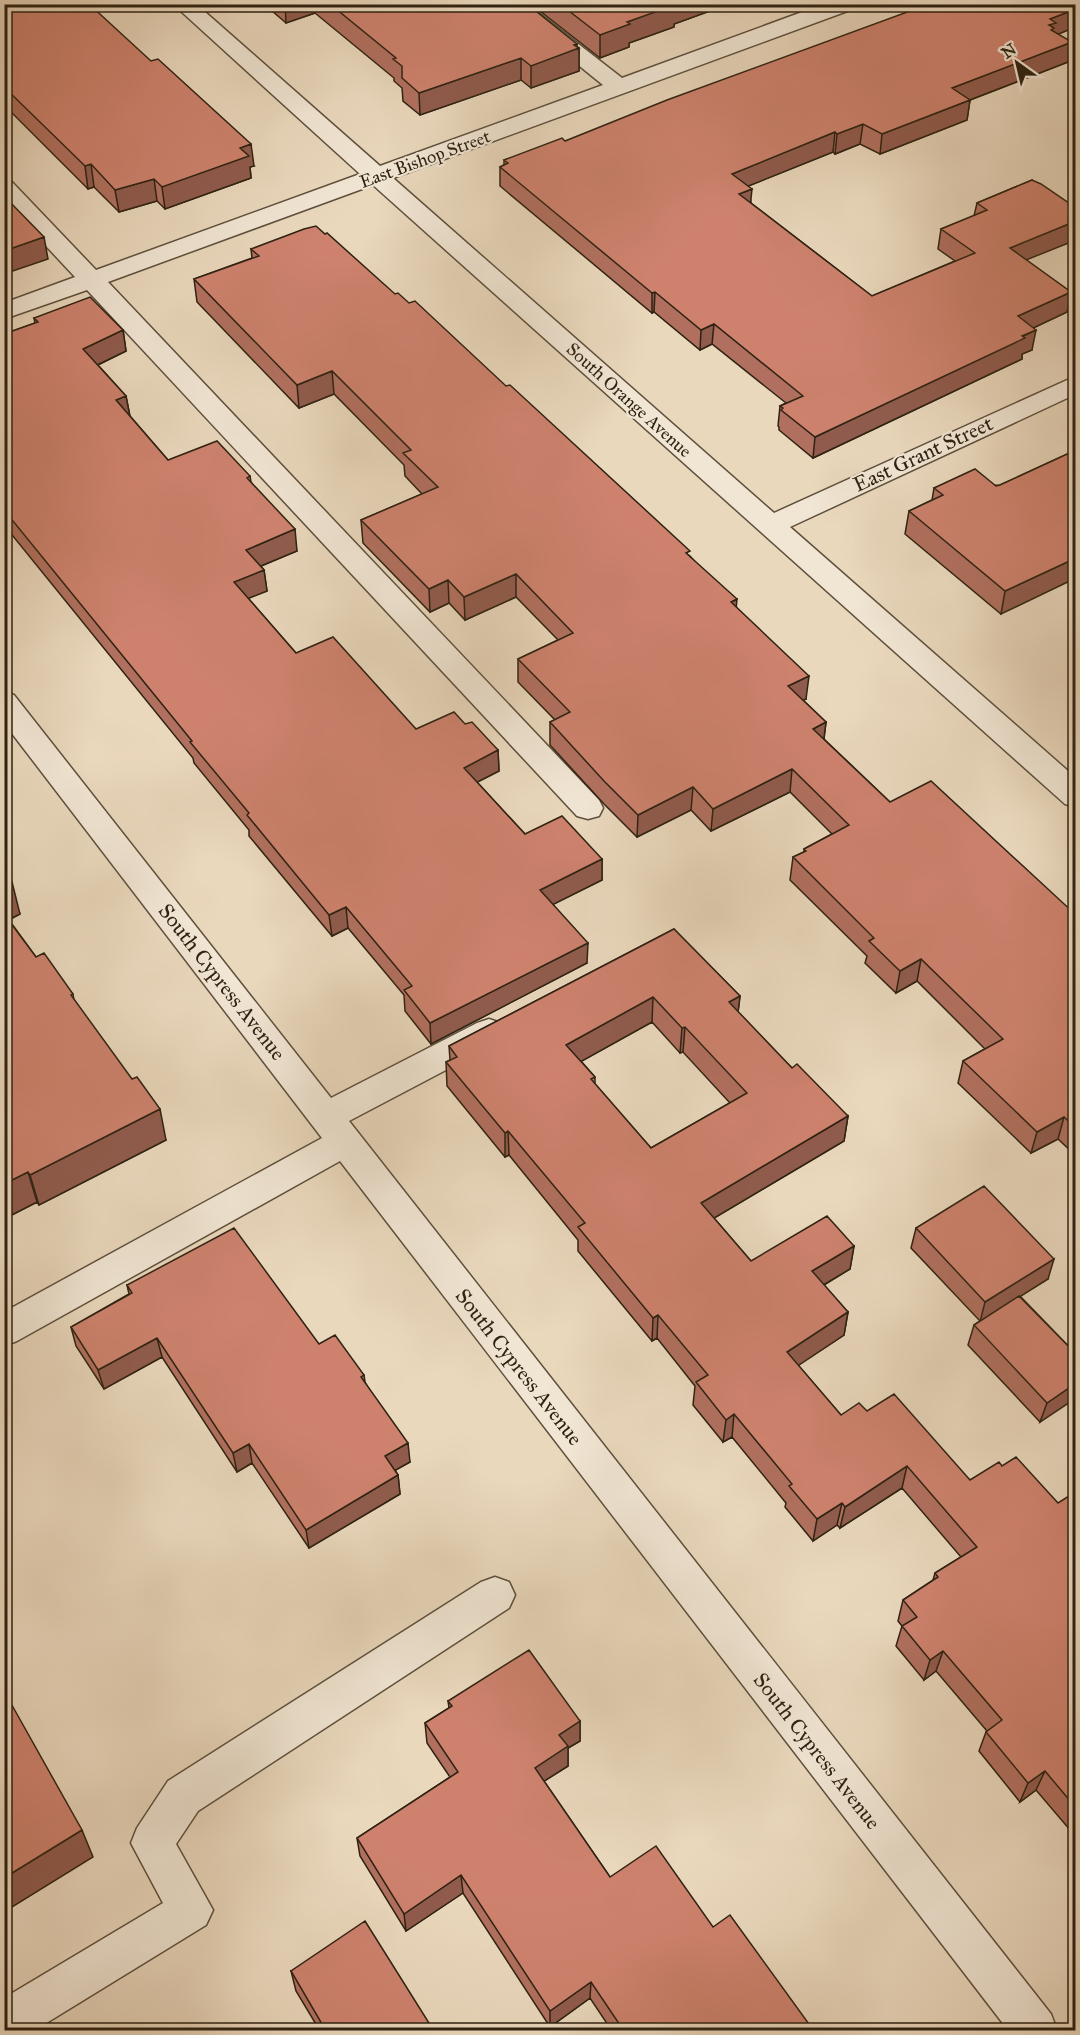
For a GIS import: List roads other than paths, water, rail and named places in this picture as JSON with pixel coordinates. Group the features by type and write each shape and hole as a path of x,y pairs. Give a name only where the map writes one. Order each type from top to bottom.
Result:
{"street":[{"name":"South Orange Avenue","path":"183,4 1076,796"},
{"path":"513,4 619,87"},
{"name":"East Bishop Street","path":"4,312 845,4"},
{"path":"4,188 588,808"},
{"name":"East Grant Street","path":"770,525 1076,384"},
{"name":"South Cypress Avenue","path":"4,702 1035,2031"},
{"path":"4,1330 516,1018"},
{"path":"4,2024 192,1910 152,1843 183,1796 495,1595"}]}
